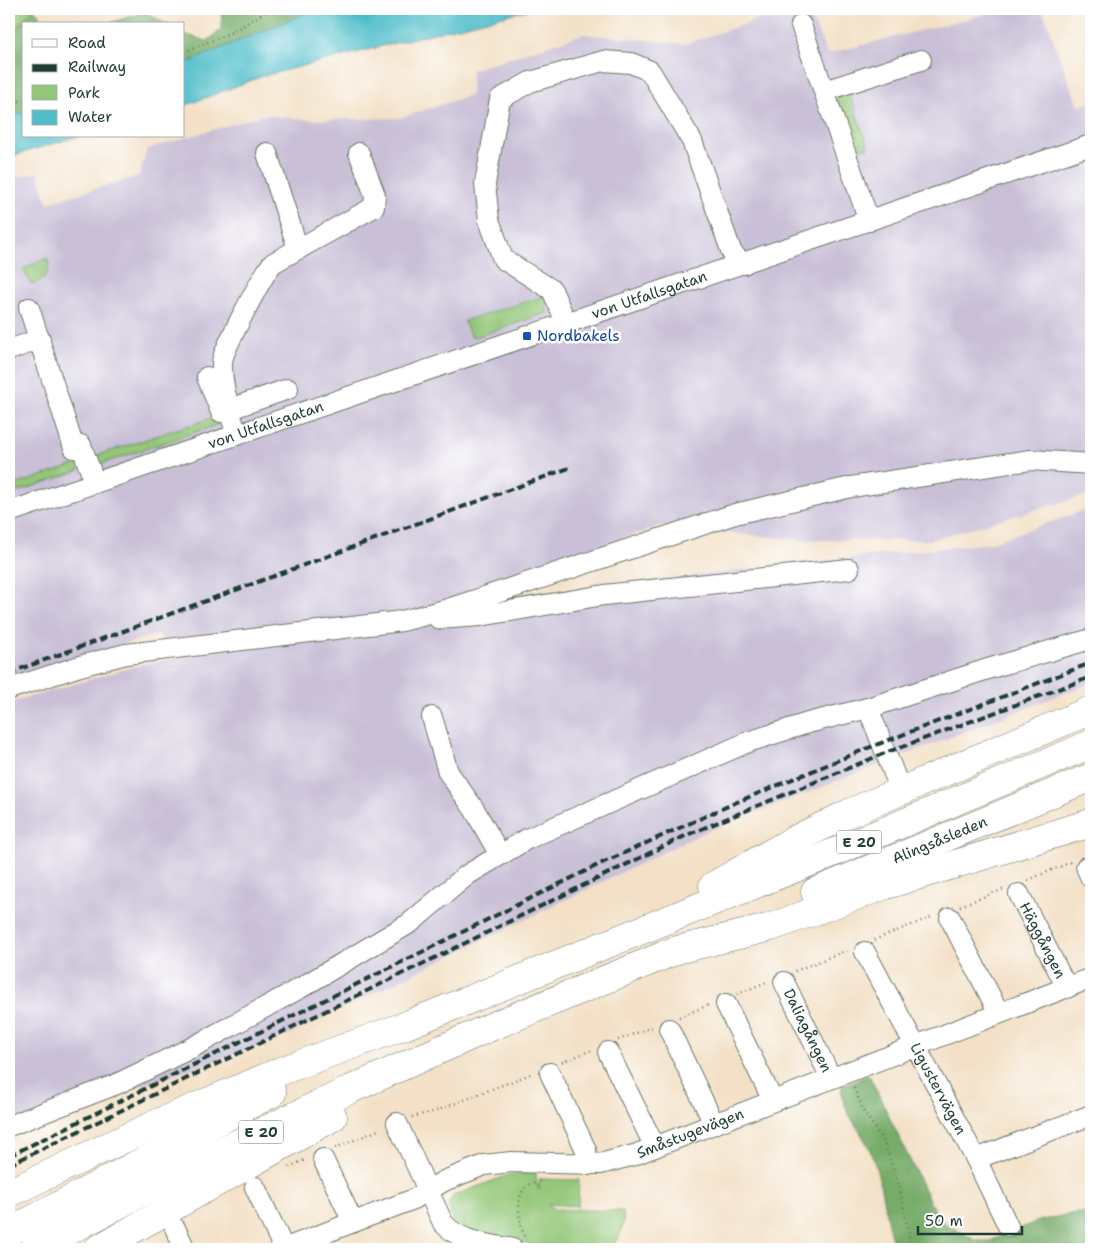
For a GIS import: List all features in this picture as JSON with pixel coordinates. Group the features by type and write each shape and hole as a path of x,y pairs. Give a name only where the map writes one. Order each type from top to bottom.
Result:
{"highway":[{"path":"625,936 792,841 858,809 1091,710"},
{"name":"E 20","path":"9,1232 391,1031 818,859 1091,744"},
{"name":"Alingsåsleden","path":"677,950 1091,777"},
{"path":"677,950 771,927 886,885 1091,823"},
{"name":"E 20","path":"34,1249 215,1154 350,1090 493,1026 677,950"},
{"path":"98,1249 313,1127 427,1070 493,1026"},
{"path":"9,1193 160,1122 281,1071 391,1031"}],"street":[{"path":"801,25 869,221"},
{"path":"824,91 921,60"},
{"path":"566,322 552,290 503,259 488,220 486,184 500,98 530,82 603,61 631,63 650,71 692,141 732,253 744,264"},
{"name":"von Utfallsgatan","path":"9,512 1091,145"},
{"path":"267,153 298,249"},
{"path":"236,435 222,370 224,351 233,338 264,274 273,263 374,207 375,195 359,153"},
{"path":"29,308 78,446 94,483"},
{"path":"9,350 40,339"},
{"path":"207,377 221,412 288,389"},
{"path":"402,621 445,610 735,514 851,487 1030,460 1091,464"},
{"path":"9,689 80,666 126,654 402,621 463,618 604,595 850,568"},
{"path":"9,1126 117,1084 218,1033 410,923 467,875 527,840 748,742 808,723 868,708 990,668 1091,639"},
{"path":"868,708 895,776"},
{"path":"432,718 448,772 474,809 500,855"},
{"name":"Häggången","path":"1019,894 1067,988"},
{"path":"950,918 999,1013"},
{"name":"Ligustervägen","path":"865,952 976,1159 1008,1226"},
{"name":"Småstugevägen","path":"284,1249 414,1199 444,1181 484,1165 511,1162 588,1165 616,1161 1091,978"},
{"name":"Daliagången","path":"784,982 839,1075"},
{"path":"726,1004 773,1101"},
{"path":"669,1029 714,1124"},
{"path":"608,1052 655,1147"},
{"path":"550,1073 586,1150 588,1165"},
{"path":"976,1159 1091,1115"},
{"path":"397,1123 443,1223 456,1236 469,1240 520,1245"},
{"path":"323,1159 353,1222"},
{"path":"255,1187 284,1249"},
{"path":"175,1228 185,1249"}],"path":[{"path":"185,52 230,33 272,9"},
{"path":"9,103 22,100"},
{"path":"839,1075 883,1140 899,1185 912,1249 894,1249"},
{"path":"520,1245 519,1208 523,1189 542,1177 544,1164"}],"shaded area":[{"path":"791,9 808,9 827,54 1006,9 1042,9 1078,106 1091,103 1091,494 930,540 802,540 660,526 417,611 164,644 159,634 9,677 9,179 38,172 47,203 139,176 147,149 263,115 313,120 400,118 471,95 471,70 584,34 685,44"},
{"path":"1091,508 1091,683 705,832 279,1039 9,1131 9,703 147,663 530,596 801,563 990,543"}],"green space":[{"path":"9,9 34,9 9,34"},
{"path":"34,9 44,22 22,22 22,113 9,116 9,34"},
{"path":"222,9 324,9 306,13 185,64 185,34 207,41 221,30"},
{"path":"145,12 163,22 112,22"},
{"path":"848,91 869,148 853,148 837,99 837,96"},
{"path":"47,258 48,271 46,275 40,281 31,284 23,269"},
{"path":"544,296 547,313 476,337 471,336 464,321"},
{"path":"211,418 218,421 217,425 98,465 95,456"},
{"path":"74,455 80,470 9,495 9,487 74,465 71,456"},
{"path":"869,1075 936,1214 946,1224 977,1241 990,1241 1038,1221 1075,1213 1091,1213 1091,1249 895,1249 873,1159 869,1148 847,1110 842,1093 842,1085"},
{"path":"535,1172 539,1190 540,1179 579,1180 578,1206 547,1204 554,1209 623,1211 622,1228 614,1244 605,1249 594,1250 540,1246 475,1233 454,1223 448,1204 453,1196 508,1175"}],"water":[{"path":"324,9 531,9 263,76 185,106 185,64 306,13"},
{"path":"22,113 22,138 72,138 9,157 9,116"}],"railway":[{"path":"9,673 569,468"},
{"path":"9,1156 602,863 737,802 868,748 1091,663"},
{"path":"9,1165 687,835 885,753 1091,677"}],"place":[{"name":"Nordbakels","path":"527,336"}]}
